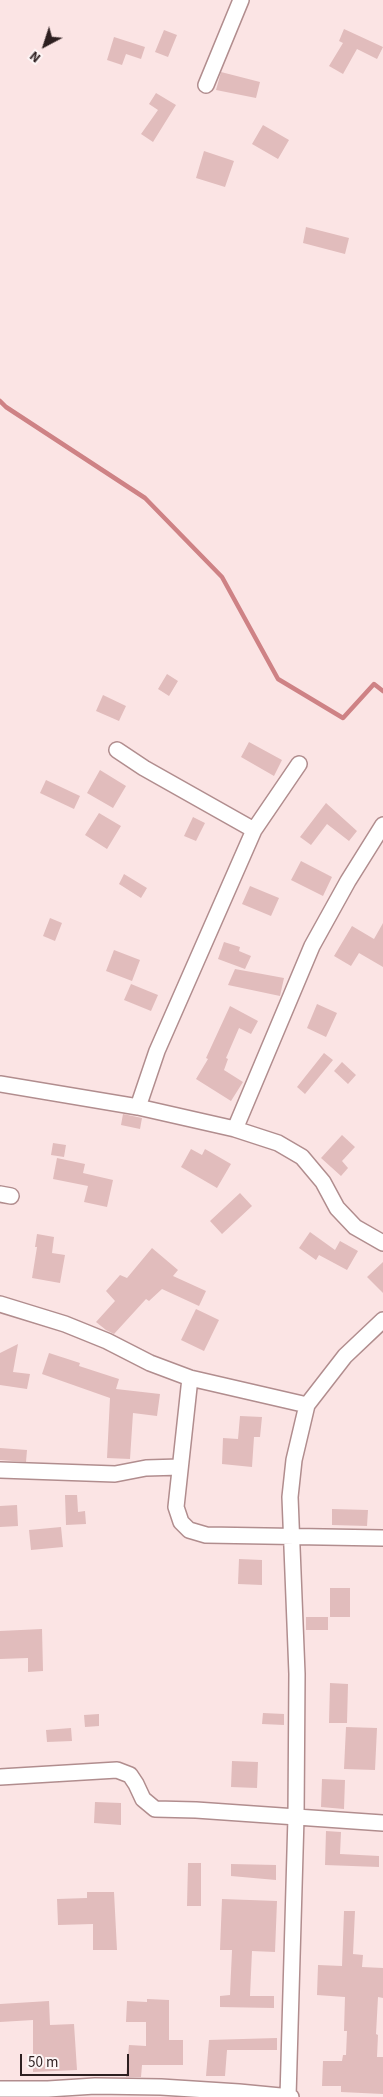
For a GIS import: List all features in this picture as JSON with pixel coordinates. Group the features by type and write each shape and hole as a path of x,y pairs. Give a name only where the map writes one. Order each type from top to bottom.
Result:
{"street":[{"path":"206,85 241,0"},
{"path":"117,750 144,768 254,830"},
{"path":"138,1107 160,1043 254,830 299,764"},
{"path":"235,1129 312,946 348,881 383,825"},
{"path":"0,1084 138,1107 235,1129 278,1143 302,1157 323,1182 336,1208 355,1227 383,1243"},
{"path":"0,1304 65,1324 190,1378 307,1405"},
{"path":"0,2089 48,2089 95,2086 160,2087 289,2097 296,1817 297,1674 290,1537 290,1497 294,1460 307,1405 345,1356 383,1320"},
{"path":"190,1378 176,1507 180,1522 189,1530 206,1535 383,1538"},
{"path":"0,1470 106,1474 146,1468 180,1467"},
{"path":"0,1776 117,1770 130,1775 143,1799 155,1809 383,1823"}],"building":[{"path":"344,29 383,47 377,59 357,49 343,74 329,66 343,43 339,41"},
{"path":"164,30 177,35 168,57 155,52"},
{"path":"114,37 145,47 141,59 126,54 122,65 107,60"},
{"path":"221,72 260,82 256,98 216,90"},
{"path":"156,93 176,105 153,142 141,134 158,110 149,104"},
{"path":"263,125 289,140 278,159 252,144"},
{"path":"204,151 234,161 225,187 196,178"},
{"path":"306,227 349,238 345,254 303,243"},
{"path":"167,674 178,681 169,696 158,689"},
{"path":"103,695 126,706 119,721 96,711"},
{"path":"249,742 282,760 274,776 241,757"},
{"path":"100,770 126,786 113,808 87,793"},
{"path":"46,780 80,796 74,809 40,793"},
{"path":"326,803 357,831 349,841 327,824 311,845 300,837"},
{"path":"99,813 121,826 107,849 85,835"},
{"path":"193,817 205,823 196,841 184,836"},
{"path":"301,861 332,877 323,896 291,880"},
{"path":"124,874 147,888 141,898 119,884"},
{"path":"250,886 279,898 271,916 242,904"},
{"path":"50,918 62,923 55,941 43,936"},
{"path":"383,923 383,967 359,953 351,966 334,956 352,926 374,939"},
{"path":"224,942 240,947 239,951 251,956 245,969 218,959"},
{"path":"114,950 140,960 132,981 106,971"},
{"path":"235,969 284,978 280,996 228,985"},
{"path":"131,984 158,995 151,1011 124,1000"},
{"path":"317,1004 337,1013 326,1037 307,1028"},
{"path":"230,1006 258,1021 251,1034 239,1028 226,1058 228,1059 224,1070 243,1082 231,1101 196,1079 208,1059 206,1058"},
{"path":"324,1053 333,1060 305,1094 297,1087"},
{"path":"342,1062 356,1075 348,1084 334,1071"},
{"path":"123,1114 142,1118 140,1129 121,1125"},
{"path":"342,1135 355,1147 342,1161 348,1168 341,1176 321,1158"},
{"path":"53,1143 66,1145 64,1157 51,1155"},
{"path":"191,1149 202,1155 205,1149 231,1164 217,1188 181,1167"},
{"path":"57,1158 85,1164 83,1173 113,1180 107,1207 84,1202 88,1186 53,1179"},
{"path":"240,1193 252,1206 222,1234 210,1221"},
{"path":"310,1232 335,1250 340,1241 358,1251 347,1270 319,1255 316,1260 299,1248"},
{"path":"37,1234 54,1237 52,1253 65,1255 60,1283 32,1278"},
{"path":"152,1248 178,1270 173,1276 206,1291 199,1306 162,1289 149,1301 146,1299 114,1334 106,1330 96,1322 115,1301 106,1291 120,1275 127,1278"},
{"path":"383,1262 383,1293 367,1277"},
{"path":"196,1309 219,1320 204,1351 181,1340"},
{"path":"18,1344 13,1372 30,1374 27,1389 0,1385 0,1353"},
{"path":"49,1353 80,1363 79,1366 119,1379 116,1389 160,1394 157,1416 133,1413 130,1459 107,1458 110,1398 42,1374"},
{"path":"240,1416 262,1417 260,1437 254,1437 252,1467 222,1464 223,1438 238,1439"},
{"path":"0,1448 27,1450 26,1462 0,1460"},
{"path":"65,1495 77,1495 78,1512 85,1511 86,1524 66,1525"},
{"path":"17,1505 18,1526 0,1527 0,1506"},
{"path":"332,1509 368,1510 367,1526 332,1525"},
{"path":"61,1527 63,1547 31,1550 29,1530"},
{"path":"239,1559 262,1560 262,1585 238,1584"},
{"path":"330,1588 350,1588 350,1617 330,1617"},
{"path":"306,1617 328,1617 328,1630 306,1630"},
{"path":"42,1629 43,1671 28,1672 28,1658 0,1659 0,1631"},
{"path":"330,1683 348,1684 347,1723 329,1723"},
{"path":"263,1713 284,1714 284,1725 262,1724"},
{"path":"99,1714 99,1726 85,1727 84,1715"},
{"path":"346,1727 377,1728 375,1770 344,1769"},
{"path":"71,1728 72,1741 47,1742 46,1730"},
{"path":"232,1761 258,1762 257,1788 231,1787"},
{"path":"322,1779 345,1780 344,1809 321,1807"},
{"path":"95,1802 121,1803 121,1825 94,1823"},
{"path":"326,1831 341,1832 340,1854 379,1856 379,1867 325,1865"},
{"path":"188,1863 201,1863 201,1906 187,1906"},
{"path":"231,1864 276,1865 276,1880 231,1876"},
{"path":"87,1892 114,1892 117,1950 93,1950 93,1924 58,1925 57,1899 87,1898"},
{"path":"222,1899 277,1901 275,1952 252,1951 250,1996 274,1996 274,2008 220,2007 220,1996 230,1995 232,1950 220,1950"},
{"path":"344,1911 355,1911 353,1954 363,1955 362,1967 383,1968 383,1998 378,1997 376,2034 378,2035 377,2057 383,2057 383,2094 341,2092 341,2086 322,2086 323,2061 342,2061 343,2055 346,2055 347,2031 344,2031 345,1997 317,1995 318,1965 342,1966"},
{"path":"147,1999 169,2000 169,2040 183,2040 183,2065 142,2065 141,2077 126,2077 129,2045 146,2046 146,2022 126,2022 127,2001 147,2002"},
{"path":"49,2001 50,2025 74,2024 77,2070 33,2072 33,2020 0,2022 0,2004"},
{"path":"277,2038 277,2050 227,2050 225,2076 206,2076 209,2040"}],"waterway":[{"path":"0,401 6,407 145,498 222,577 278,679 343,718 374,684 383,691"}]}
